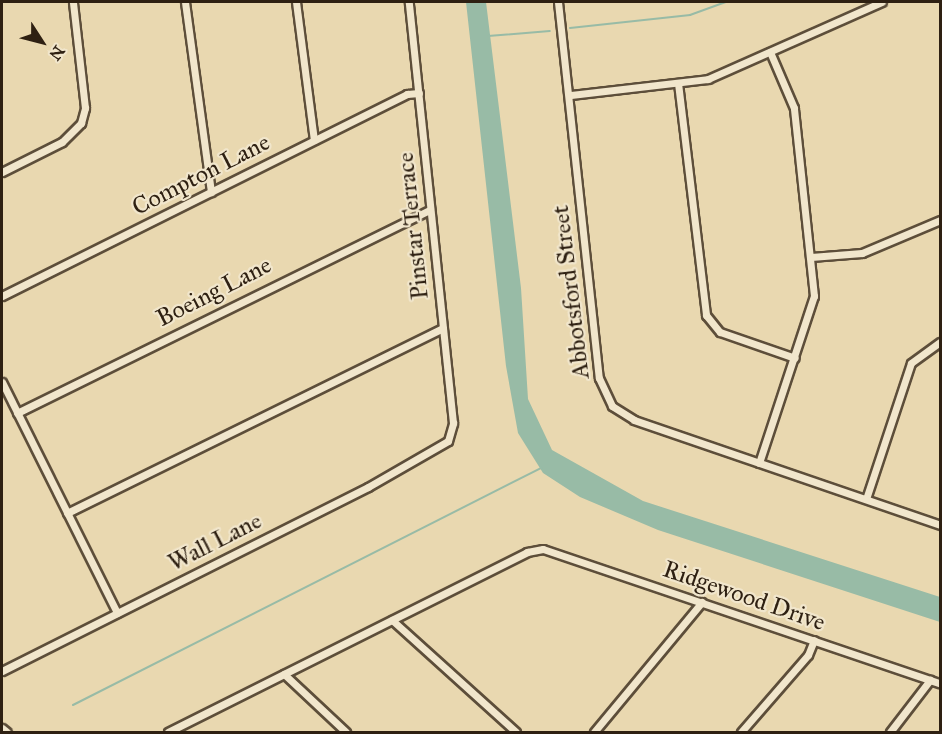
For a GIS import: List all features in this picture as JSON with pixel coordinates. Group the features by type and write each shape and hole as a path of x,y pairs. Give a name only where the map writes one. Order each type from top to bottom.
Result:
{"street":[{"path":"2,172 62,142 81,123 85,108 73,2"},
{"path":"185,2 211,192"},
{"path":"296,2 314,140"},
{"name":"Pinstar Terrace","path":"409,2 453,423 445,445"},
{"name":"Abbotsford Street","path":"558,2 603,393 617,412 634,420 940,525"},
{"path":"570,95 716,77 882,2"},
{"path":"759,463 814,303 794,108 770,52"},
{"path":"678,83 706,315 720,332 795,358"},
{"name":"Compton Lane","path":"2,296 407,94 419,93"},
{"name":"Boeing Lane","path":"17,413 430,210"},
{"path":"811,257 862,253 940,220"},
{"path":"67,513 443,328"},
{"path":"866,499 911,363 940,342"},
{"path":"2,382 117,613"},
{"name":"Wall Lane","path":"2,671 445,445"},
{"name":"Ridgewood Drive","path":"392,620 535,550 553,551 940,683"},
{"path":"594,732 702,602"},
{"path":"168,732 180,730 284,674 392,620 516,732"},
{"path":"741,732 808,655 814,640"},
{"path":"284,674 345,732"},
{"path":"890,732 930,680"},
{"path":"2,728 7,732"}],"shaded area":[{"path":"466,2 486,2 521,288 528,399 552,450 643,501 940,597 940,622 658,530 580,497 543,473 518,433 506,366"}],"waterway":[{"path":"570,28 690,15 726,2"},
{"path":"488,36 550,31"},
{"path":"73,705 541,468"}]}
